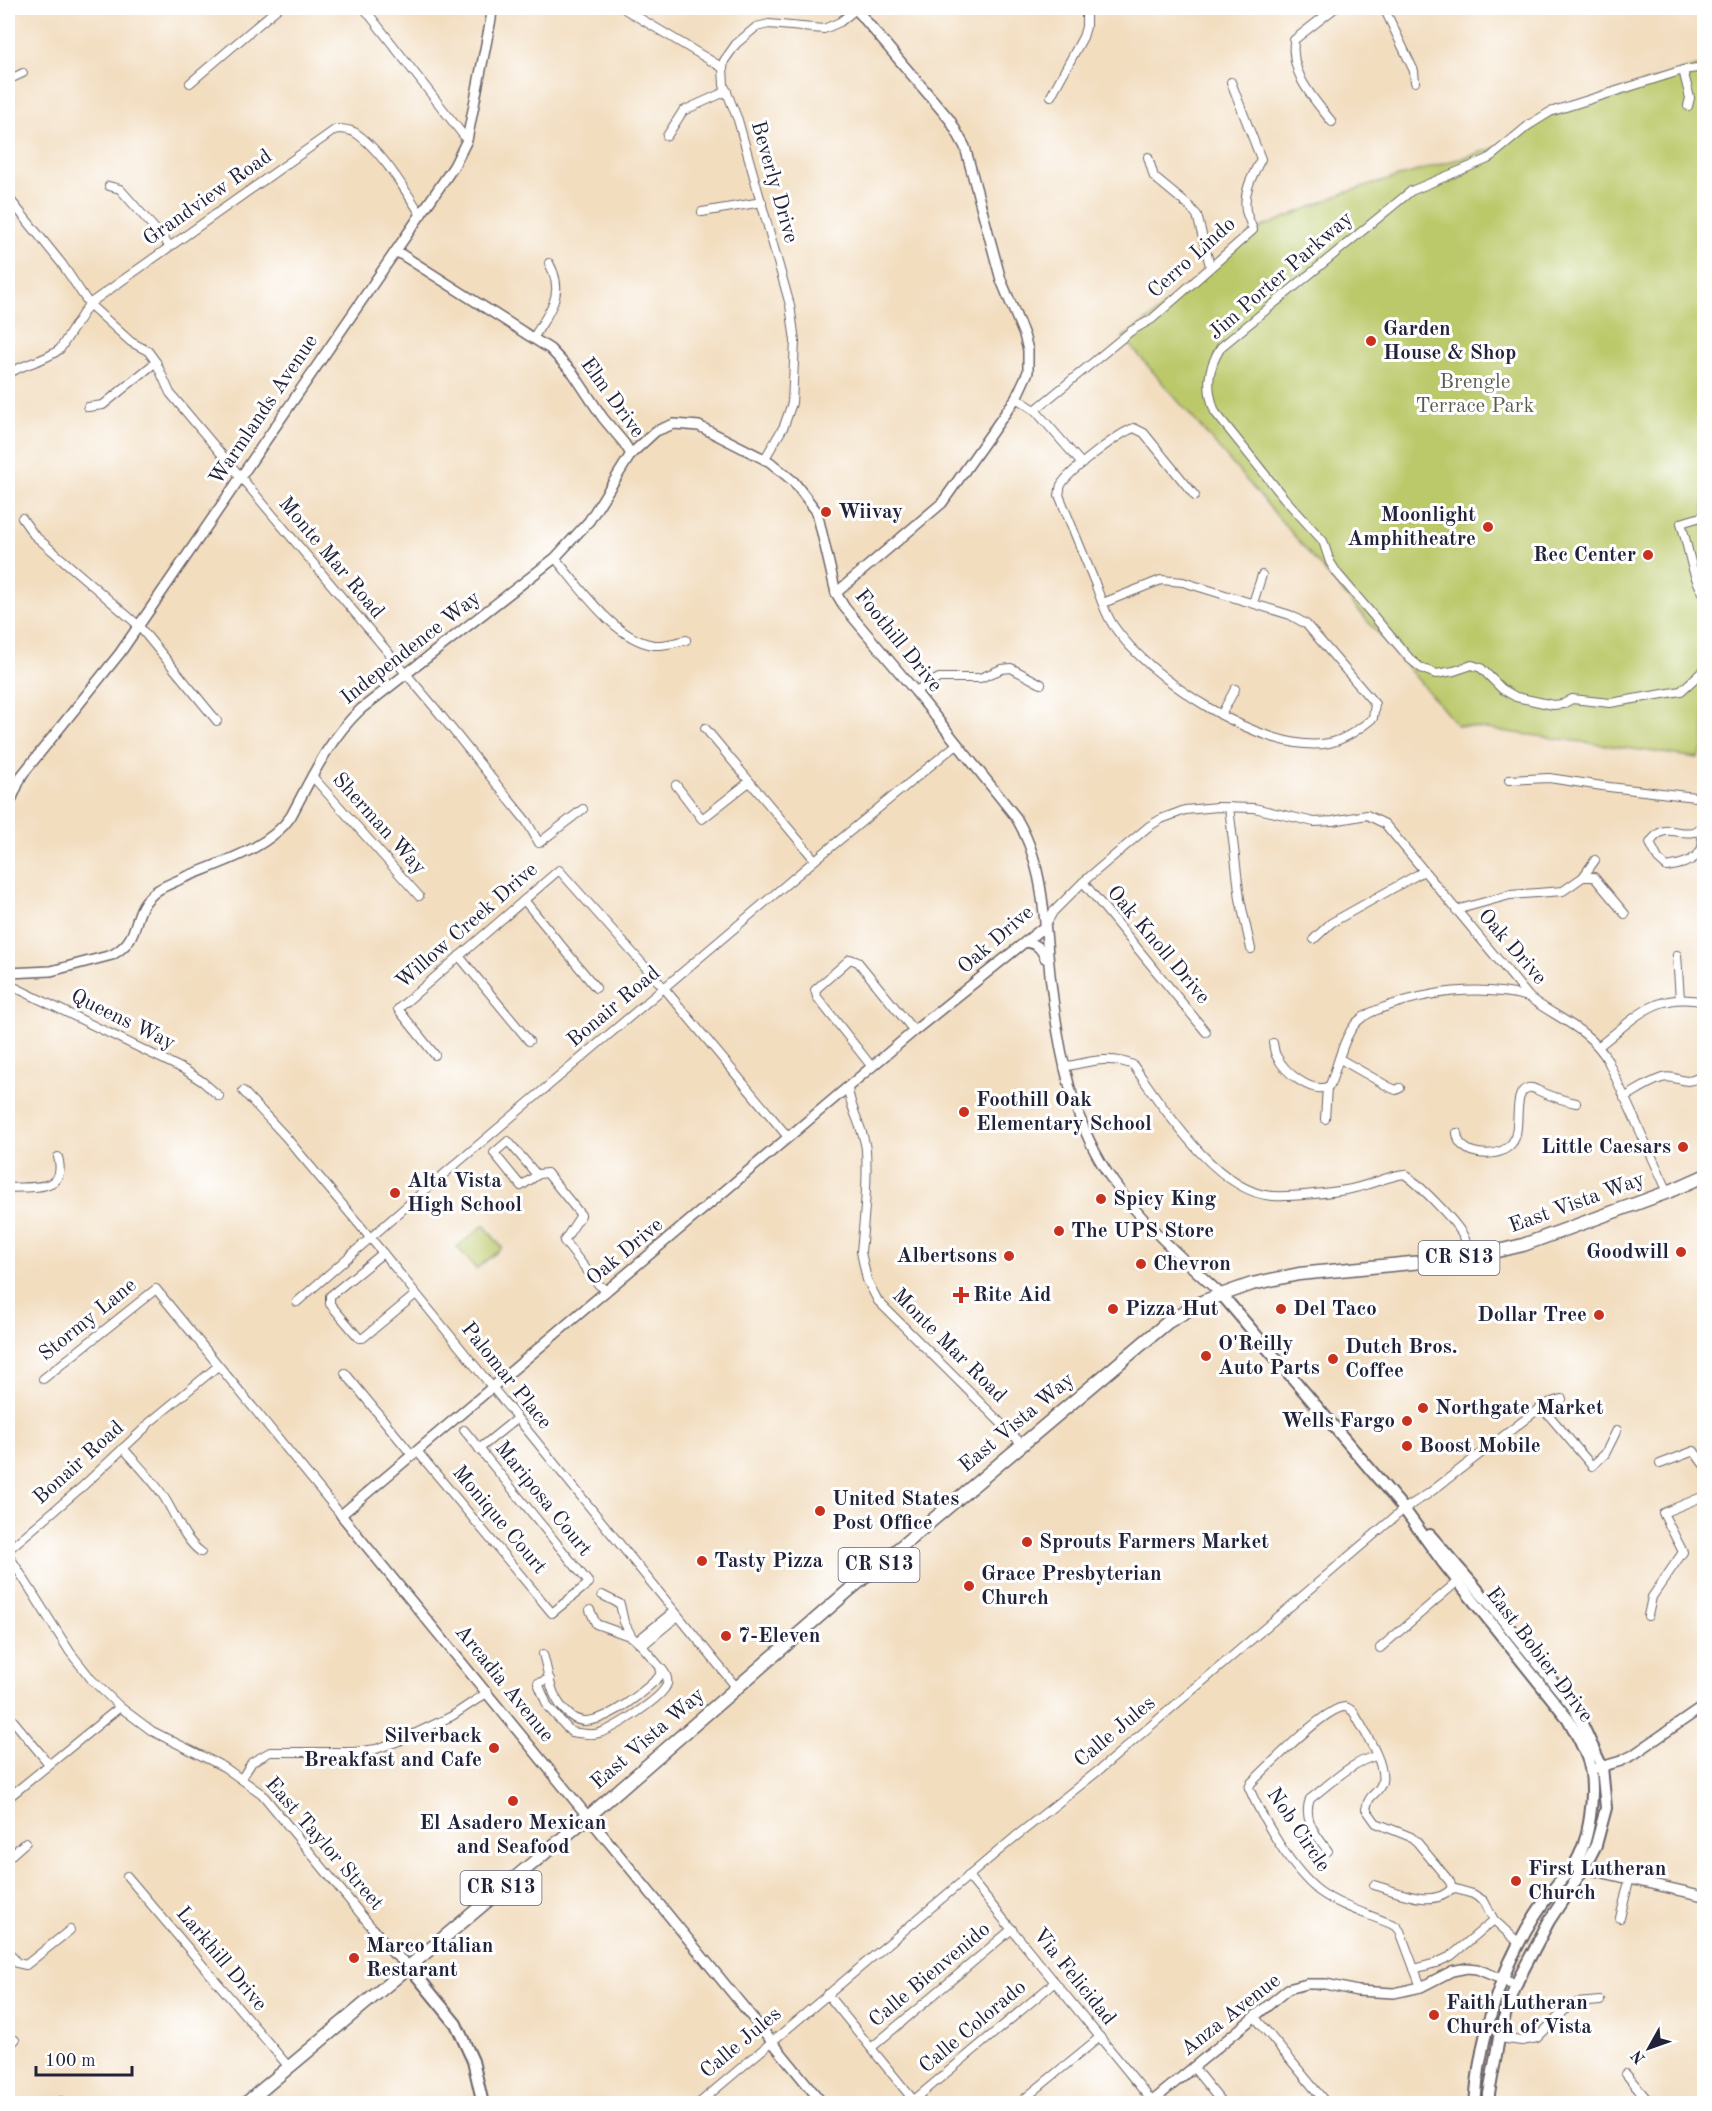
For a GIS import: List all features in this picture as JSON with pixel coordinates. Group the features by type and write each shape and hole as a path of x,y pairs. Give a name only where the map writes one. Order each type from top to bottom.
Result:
{"main road":[{"name":"East Vista Way","path":"245,2103 589,1816 1154,1332 1204,1301 1252,1284 1299,1274 1465,1258 1523,1245 1668,1192 1704,1176"},
{"name":"East Bobier Drive","path":"1222,1295 1404,1509 1568,1719 1580,1740 1590,1770 1592,1794 1588,1832 1579,1867 1516,1985 1499,2038 1489,2103"},
{"name":"East Bobier Drive","path":"1404,1509 1441,1547 1575,1709 1602,1767 1606,1808 1596,1845 1579,1867 1539,1909 1519,1943 1502,1980 1485,2037 1475,2103"},
{"path":"408,1965 456,2024 473,2061 483,2103"}],"street":[{"path":"190,83 278,8"},
{"path":"364,8 467,140"},
{"name":"Warmlands Avenue","path":"8,807 11,792 21,775 120,653 454,166 467,140 492,8"},
{"path":"1050,96 1083,37 1086,27 1086,8"},
{"path":"1332,122 1302,83 1293,51 1294,40 1335,8"},
{"path":"1384,8 1414,71 1415,82"},
{"path":"626,10 723,68 724,61 736,44 756,27 769,24 824,29 860,9"},
{"name":"Foothill Drive","path":"860,9 950,120 965,147 1001,280 1024,335 1028,350 1028,372 1016,398 942,503 836,593 845,608 915,690 1015,816 1029,840 1041,891 1064,1067 1073,1101 1090,1142 1114,1183 1158,1236 1222,1295"},
{"name":"Jim Porter Parkway","path":"1704,67 1683,70 1550,112 1529,125 1488,159 1406,195 1221,347 1212,361 1208,379 1209,395 1215,412 1284,498 1323,541 1330,562 1337,573 1420,668 1436,674 1472,665 1487,672 1502,689 1516,697 1553,705 1563,704 1572,699 1610,703 1681,691 1704,670"},
{"name":"Beverly Drive","path":"723,68 727,91 738,120 790,305 795,341 792,403 784,426 764,460"},
{"path":"1683,70 1690,98 1688,106"},
{"path":"8,80 23,74"},
{"name":"Cerro Lindo","path":"1035,410 1131,331 1152,319 1253,230 1247,215 1245,199 1251,177 1261,159 1231,82"},
{"path":"667,136 683,111 727,91"},
{"name":"Grandview Road","path":"8,374 18,367 43,360 60,349 89,304 336,129 353,132 366,141 404,189 421,215"},
{"path":"1148,157 1154,177 1197,215 1210,266"},
{"path":"109,186 120,189 170,246"},
{"name":"Monte Mar Road","path":"8,197 62,264 89,304 131,342 148,351 156,362 170,393 435,708 527,822 539,843 583,809"},
{"path":"702,212 762,202"},
{"name":"Elm Drive","path":"396,251 534,337 566,364 631,454 656,431 674,424 699,426 773,465 794,482 817,512 836,593"},
{"path":"534,337 555,300 556,279 549,263"},
{"path":"88,407 103,405 156,362"},
{"path":"1016,398 1035,410 1082,464"},
{"path":"1103,603 1161,579 1183,582 1290,615 1306,624 1375,704 1372,718 1361,728 1331,743 1294,743 1276,738 1221,715 1178,687 1130,647 1112,624 1103,603 1059,495 1061,485 1082,464 1125,431 1134,428 1144,433 1195,496"},
{"name":"Independence Way","path":"8,973 51,971 112,955 121,950 130,940 135,930 137,915 145,899 161,888 264,842 285,825 331,742 346,723 555,558 589,520 631,454"},
{"path":"1704,516 1681,524 1688,544 1691,565 1704,594"},
{"path":"22,518 34,536 138,625 217,721"},
{"path":"555,558 614,627 653,645 686,640"},
{"path":"1253,603 1262,575"},
{"path":"915,690 939,678 980,678 1002,669 1011,668 1041,684"},
{"path":"1221,715 1235,689"},
{"path":"705,728 815,860"},
{"name":"Bonair Road","path":"297,1302 371,1240 424,1191 815,860 957,744"},
{"name":"Sherman Way","path":"312,776 419,896"},
{"path":"1509,780 1549,778 1704,798"},
{"path":"676,785 702,819 749,782"},
{"path":"1229,807 1240,899 1251,949"},
{"name":"Oak Drive","path":"341,1515 872,1066 1045,927 1053,912 1083,882 1148,827 1161,819 1185,810 1254,808 1314,822 1367,815 1385,824 1530,998 1586,1034 1599,1046 1668,1192"},
{"path":"1699,829 1703,837 1703,844 1693,860 1685,864 1668,867 1658,859 1650,843 1666,829 1694,832 1704,822"},
{"path":"1456,910 1510,895 1563,891 1583,877 1595,860"},
{"name":"Willow Creek Drive","path":"435,1055 398,1010 560,870 664,988"},
{"path":"1314,939 1331,923 1424,871"},
{"path":"1583,877 1594,877 1625,914"},
{"name":"Oak Knoll Drive","path":"1083,882 1206,1032"},
{"path":"524,900 597,988"},
{"path":"1026,942 1034,943 1042,950 1050,969"},
{"path":"1677,955 1680,999"},
{"path":"459,956 530,1041"},
{"path":"872,1066 817,997 815,990 850,959 858,962 914,1031"},
{"name":"Queens Way","path":"8,984 185,1070 219,1096"},
{"path":"664,988 788,1137"},
{"path":"1325,1119 1327,1088 1348,1035 1355,1023 1366,1014 1396,1003 1436,993 1496,991 1530,998"},
{"path":"1599,1046 1649,1008 1663,1001 1680,999 1704,1002"},
{"path":"1272,1043 1276,1056 1288,1071 1318,1089 1327,1088"},
{"path":"1340,1059 1389,1087 1396,1090 1400,1088"},
{"path":"1064,1067 1102,1060 1121,1060 1133,1065 1194,1146 1221,1172 1241,1187 1272,1196 1346,1190 1404,1174 1415,1182 1456,1224 1466,1240 1465,1258"},
{"path":"1624,1098 1663,1078 1688,1082 1702,1075"},
{"name":"Monte Mar Road","path":"848,1088 849,1101 866,1149 861,1252 871,1290 893,1317 1022,1444"},
{"path":"1456,1133 1464,1148 1491,1155 1499,1153 1514,1140 1517,1132 1518,1104 1521,1093 1526,1088 1576,1103"},
{"name":"Palomar Place","path":"243,1091 285,1136 383,1253 737,1688"},
{"path":"537,1175 508,1141 494,1153 521,1186 537,1175 547,1173 581,1215 564,1241 598,1284 607,1291"},
{"path":"8,1188 47,1186 58,1178 61,1168 58,1158"},
{"path":"383,1253 330,1296 330,1304 359,1338 363,1338 416,1294"},
{"name":"Arcadia Avenue","path":"156,1289 824,2103"},
{"name":"Stormy Lane","path":"43,1379 156,1289"},
{"name":"Bonair Road","path":"8,1552 83,1486 148,1424 218,1366"},
{"name":"Monique Court","path":"345,1373 552,1612"},
{"name":"Calle Jules","path":"698,2103 968,1876 1098,1772 1404,1509 1459,1470 1541,1406 1562,1399"},
{"path":"1541,1406 1593,1466 1605,1454 1617,1430"},
{"path":"479,1449 516,1419"},
{"name":"Mariposa Court","path":"464,1430 589,1583 552,1612"},
{"path":"123,1448 160,1492 174,1512 189,1541 201,1552"},
{"path":"1660,1464 1694,1451 1704,1465"},
{"path":"1648,1616 1652,1597 1683,1552 1663,1514 1704,1496"},
{"name":"East Taylor Street","path":"8,1552 70,1652 92,1680 120,1707 152,1731 242,1778 262,1794 393,1953 408,1965"},
{"path":"1380,1648 1458,1581"},
{"path":"550,1679 538,1683 548,1707 571,1732 596,1734 632,1716 664,1690 668,1678 665,1672 637,1641 624,1622 620,1604 602,1595"},
{"path":"590,1610 596,1624 637,1641"},
{"path":"637,1641 676,1613"},
{"path":"543,1654 555,1697 571,1716 596,1721 623,1707 655,1681 659,1677 661,1668"},
{"path":"242,1778 252,1762 270,1752 354,1752 376,1749 399,1742 453,1716 488,1692"},
{"path":"1590,1770 1633,1755 1704,1706"},
{"path":"8,1798 120,1707"},
{"name":"Nob Circle","path":"1420,1987 1400,1931 1396,1926 1331,1899 1318,1890 1301,1873 1261,1815 1249,1788 1251,1783 1308,1729 1340,1708 1346,1707 1353,1711 1383,1769 1381,1785 1371,1796 1366,1809 1376,1823 1417,1842 1450,1882 1452,1888"},
{"path":"11,1718 49,1764"},
{"path":"1329,1851 1311,1827 1308,1816 1310,1799 1353,1765 1366,1758 1377,1756"},
{"path":"8,1858 27,1842"},
{"path":"1579,1867 1704,1896"},
{"name":"Larkhill Drive","path":"127,1876 288,2066"},
{"name":"Via Felicidad","path":"968,1876 1151,2102"},
{"path":"1620,1917 1630,1877"},
{"path":"1374,1885 1414,1897 1428,1898 1444,1895 1452,1888 1473,1894 1484,1901 1494,1920 1519,1943"},
{"path":"1414,1969 1451,1956 1494,1920"},
{"name":"Calle Bienvenido","path":"871,2048 1012,1929"},
{"path":"8,1951 17,1962 26,1965 70,1930"},
{"name":"Anza Avenue","path":"1151,2102 1288,1989 1307,1984 1326,1984 1357,1991 1394,1993 1420,1987 1452,1971 1467,1968 1476,1969 1516,1985"},
{"name":"Calle Colorado","path":"915,2102 1055,1982"},
{"path":"827,1994 915,2102"},
{"path":"1499,2038 1522,2041 1537,2038 1567,2008 1577,2003 1600,2001"},
{"path":"1254,2016 1327,2103"},
{"path":"1018,2103 1100,2037"},
{"path":"8,2046 15,2040"},
{"path":"1193,2067 1223,2103"},
{"path":"1626,2074 1651,2103"}],"green space":[{"name":"Brengle Terrace Park","path":"1704,64 1704,747 1698,758 1457,725 1123,337 1142,325 1253,231 1344,193 1505,145 1541,117"},
{"path":"484,1225 502,1248 476,1269 457,1247"}],"place":[{"name":"Garden House & Shop","path":"1371,341"},
{"name":"Wiivay","path":"826,512"},
{"name":"Moonlight Amphitheatre","path":"1488,527"},
{"name":"Rec Center","path":"1648,555"},
{"name":"Foothill Oak Elementary School","path":"964,1112"},
{"name":"Little Caesars","path":"1683,1147"},
{"name":"Alta Vista High School","path":"395,1193"},
{"name":"Spicy King","path":"1101,1199"},
{"name":"The UPS Store","path":"1059,1231"},
{"name":"Goodwill","path":"1681,1252"},
{"name":"Albertsons","path":"1009,1256"},
{"name":"Chevron","path":"1141,1264"},
{"name":"Rite Aid","path":"961,1295"},
{"name":"Pizza Hut","path":"1113,1309"},
{"name":"Del Taco","path":"1281,1309"},
{"name":"Dollar Tree","path":"1599,1315"},
{"name":"O'Reilly Auto Parts","path":"1206,1356"},
{"name":"Dutch Bros. Coffee","path":"1333,1359"},
{"name":"Northgate Market","path":"1423,1408"},
{"name":"Wells Fargo","path":"1407,1421"},
{"name":"Boost Mobile","path":"1407,1446"},
{"name":"United States Post Office","path":"820,1511"},
{"name":"Sprouts Farmers Market","path":"1027,1542"},
{"name":"Tasty Pizza","path":"702,1561"},
{"name":"Grace Presbyterian Church","path":"969,1586"},
{"name":"7-Eleven","path":"726,1636"},
{"name":"Silverback Breakfast and Cafe","path":"494,1748"},
{"name":"El Asadero Mexican and Seafood","path":"513,1801"},
{"name":"First Lutheran Church","path":"1516,1881"},
{"name":"Marco Italian Restarant","path":"354,1958"},
{"name":"Faith Lutheran Church of Vista","path":"1434,2015"}]}
